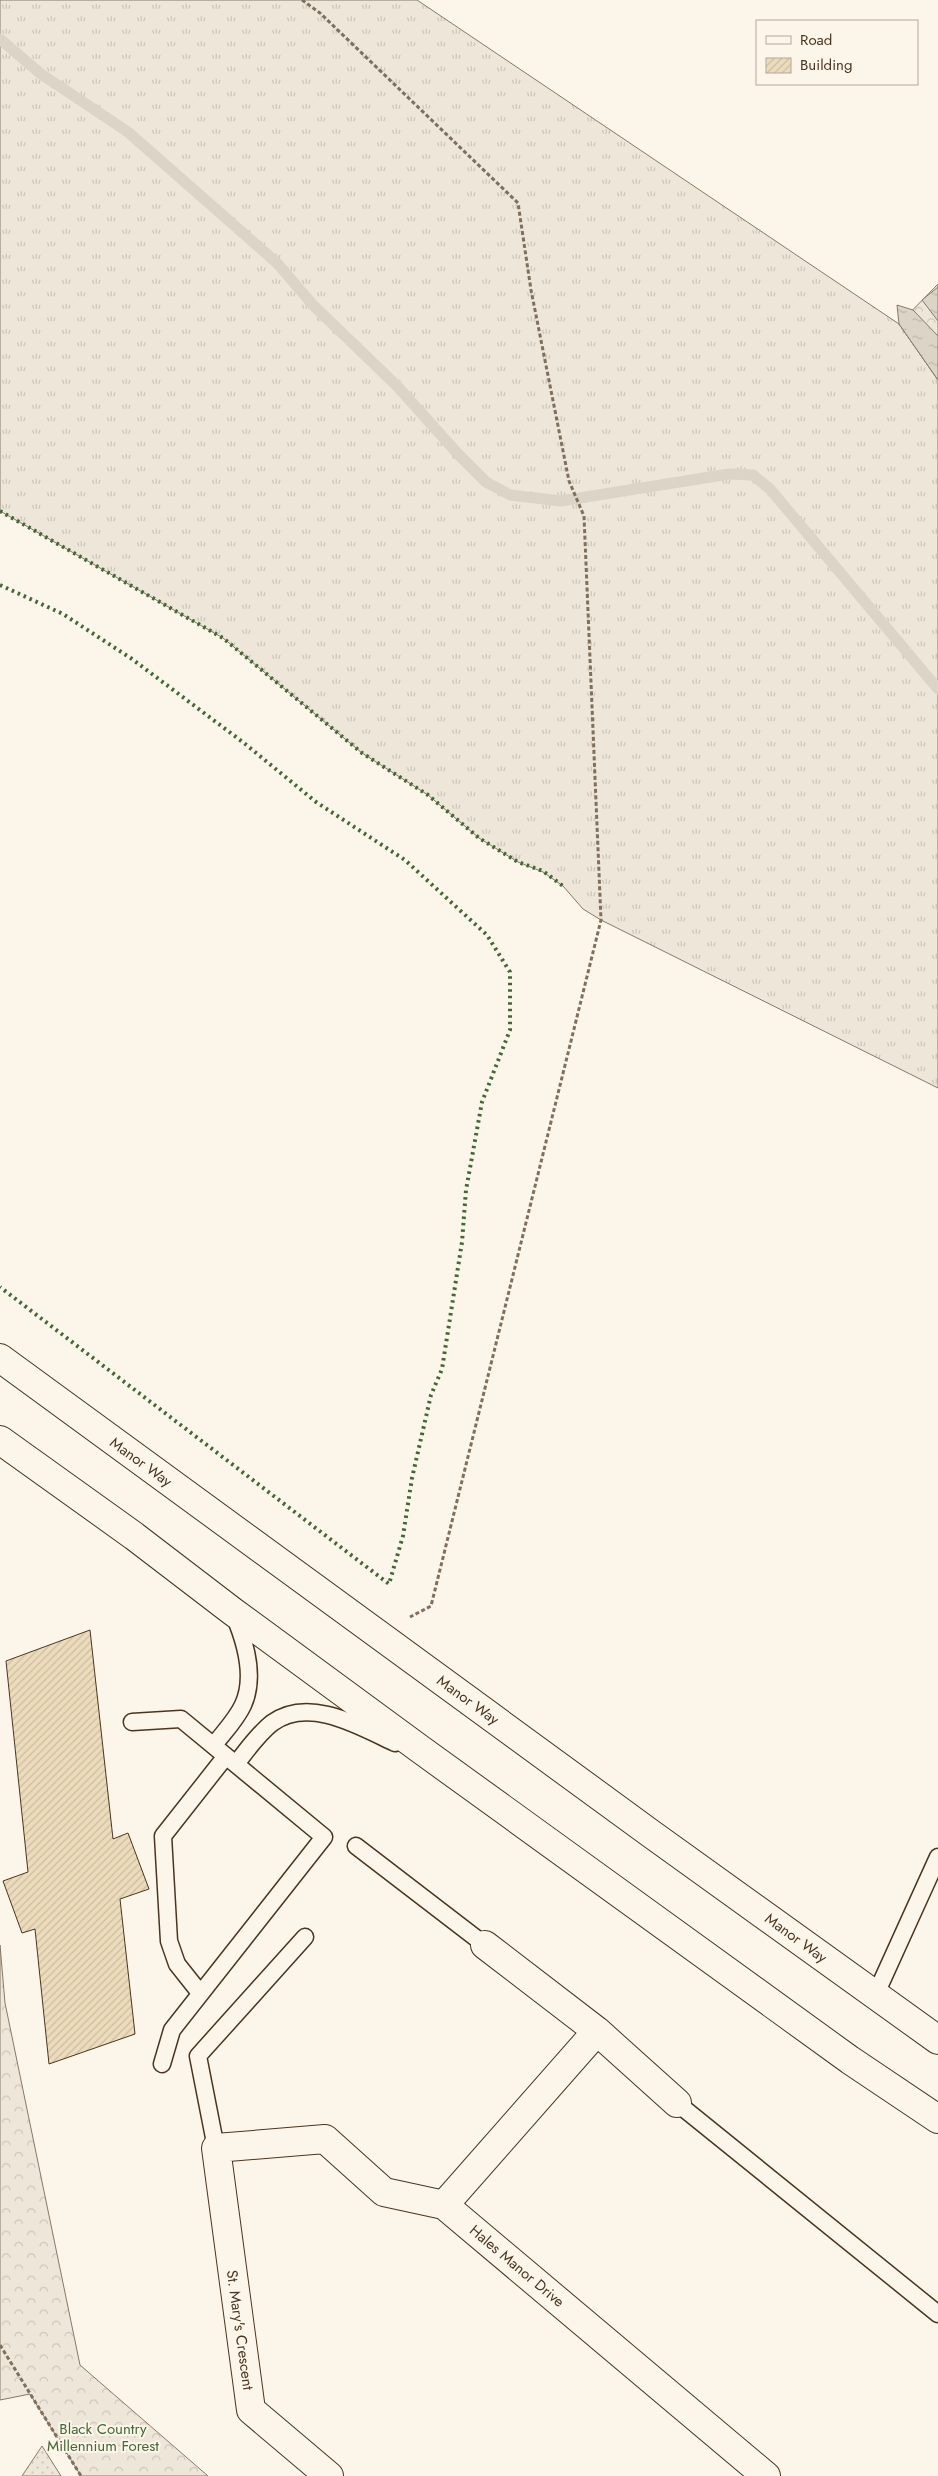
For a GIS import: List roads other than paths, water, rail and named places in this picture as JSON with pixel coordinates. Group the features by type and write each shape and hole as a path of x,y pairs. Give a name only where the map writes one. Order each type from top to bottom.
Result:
{"main road":[{"name":"Manor Way","path":"0,1358 938,2040"},
{"path":"0,1440 850,2060 938,2119"},
{"path":"485,1945 597,2031 676,2102"},
{"path":"216,2148 325,2139 384,2192 444,2205 597,2031"},
{"name":"St. Mary's Crescent","path":"216,2148 251,2410 328,2476"},
{"name":"Hales Manor Drive","path":"444,2205 766,2476"}],"lane":[{"path":"214,1745 241,1710 248,1692 248,1663 239,1628 232,1611"},
{"path":"200,1993 177,1964 169,1941 163,1836 231,1760 272,1723 291,1714 313,1712 328,1715 366,1729 455,1773"},
{"path":"132,1722 181,1719 324,1837 172,2030 162,2064"},
{"path":"356,1846 485,1945"},
{"path":"875,1996 938,1858"},
{"name":"St. Mary's Crescent","path":"216,2148 198,2056 305,1937"},
{"path":"676,2102 938,2314"}],"water":[{"path":"938,287 938,321 922,300"},
{"path":"897,305 913,310 938,336 938,380 899,324"}],"waterway":[{"path":"0,39 41,74 128,132 277,263 313,305 397,386 486,482 510,495 561,501 729,474 753,475 770,489 938,689"}],"park label":[{"name":"Black Country Millennium Forest","path":"103,2438"}]}
